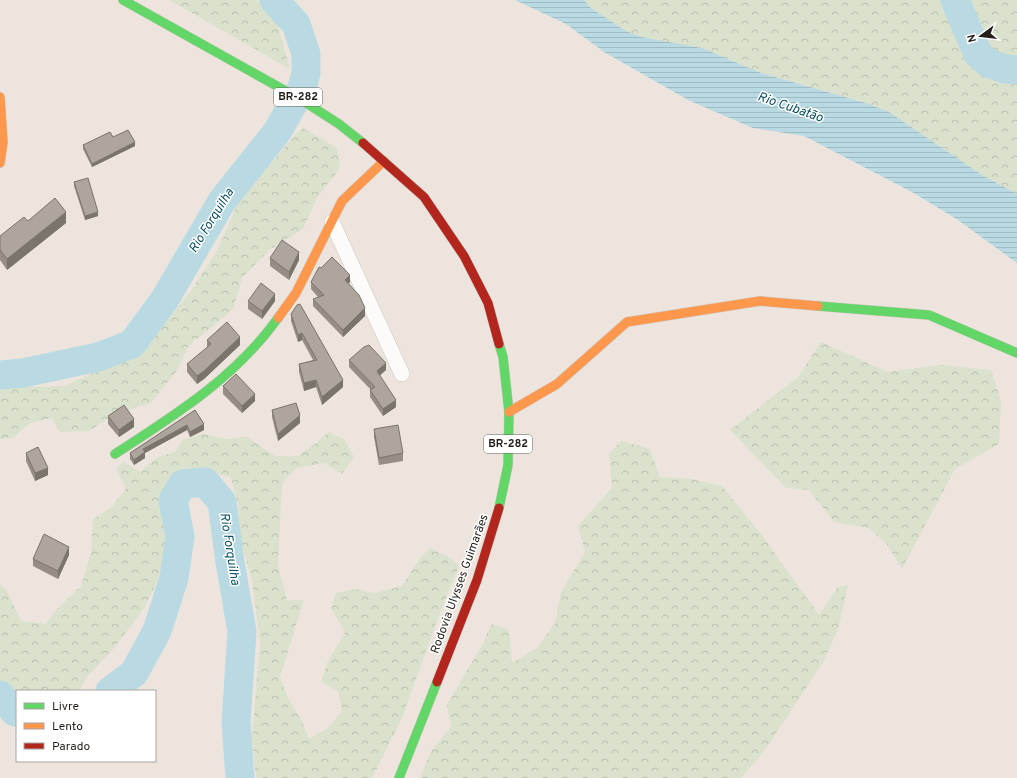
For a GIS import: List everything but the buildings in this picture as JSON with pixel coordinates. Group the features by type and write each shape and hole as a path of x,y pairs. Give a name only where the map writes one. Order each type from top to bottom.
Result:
{"main road":[{"name":"Rodovia Ulysses Guimarães","path":"123,0 300,99 339,124 360,140 424,197 464,256 488,303 503,357 509,412 508,465 498,515 477,580 399,778"},
{"path":"0,97 3,142 0,163"},
{"path":"115,454 172,417 212,388 263,339 296,293 342,201 384,161"},
{"path":"509,412 557,384 627,322 760,301 928,315 1017,353"}],"street":[{"path":"332,222 402,374"}],"green space":[{"path":"169,0 257,0 275,16 290,69"},
{"path":"584,0 1017,0 1017,194 982,175 889,112 869,104 761,73 702,48 641,37 626,31 591,8"},
{"path":"303,128 337,148 340,168 317,198 303,229 269,250 242,278 234,308 189,345 176,372 151,403 117,413 89,431 60,432 52,418 30,423 13,438 0,439 0,388 65,386 105,367 124,362 145,347 191,291 218,249 240,198 295,135"},
{"path":"821,342 888,372 941,365 991,370 1001,401 999,444 955,469 902,569 886,543 869,528 834,522 809,490 786,488 730,430 798,377"},
{"path":"329,432 345,440 354,457 342,474 324,463 296,468 282,483 278,565 287,600 304,600 280,677 288,698 302,721 309,739 328,728 342,711 338,691 321,682 327,663 345,632 331,608 336,593 355,589 375,593 402,586 420,558 430,548 452,559 459,566 438,618 402,718 372,778 256,778 252,738 260,642 252,581 239,533 238,504 231,478 209,471 184,475 164,486 168,547 157,582 144,608 115,647 88,676 80,690 16,690 16,697 0,686 0,584 6,589 21,621 46,624 57,609 81,586 91,553 93,519 112,507 126,488 116,468 124,462 140,472 156,458 176,451 183,440 203,434 226,439 247,437 275,456 298,456"},
{"path":"621,441 650,449 660,477 691,479 722,486 764,538 819,615 837,588 848,585 838,630 822,664 765,750 741,778 420,778 431,751 451,727 447,704 483,644 491,624 509,630 512,663 536,649 555,623 561,592 585,552 578,526 612,488 609,454"}],"water":[{"name":"Rio Cubatão","path":"515,0 584,0 591,8 626,31 641,37 702,48 761,73 869,104 889,112 982,175 1017,194 1017,263 958,220 912,192 804,136 753,128 688,100 604,52 566,24"}],"waterway":[{"name":"Rio Forquilha","path":"0,375 23,373 98,357 132,344 165,299 222,201 277,132 302,88 306,73 306,54 296,24 274,0"},
{"path":"955,0 978,54 988,63 1005,69 1017,70"},
{"name":"Rio Forquilha","path":"111,690 134,673 157,631 174,578 180,536 173,500 183,484 205,482 222,502 230,562 242,632 236,722 240,778"},
{"name":"Rio Forquilha","path":"0,695 16,712"}],"traffic: fast":[{"path":"123,0 300,99 339,124 363,143"},
{"path":"818,306 929,315 1017,353"},
{"path":"115,454 160,425 203,394 243,359 278,318"},
{"path":"499,344 503,357 509,412 508,465 499,508"},
{"path":"399,778 437,682"}],"traffic: slow":[{"path":"0,97 3,142 0,163"},
{"path":"278,318 296,293 342,201 384,161"},
{"path":"509,412 557,384 627,322 760,301 818,306"}],"traffic: jam":[{"path":"363,143 424,197 464,256 488,303 499,344"},
{"path":"437,682 477,580 499,508"}]}
